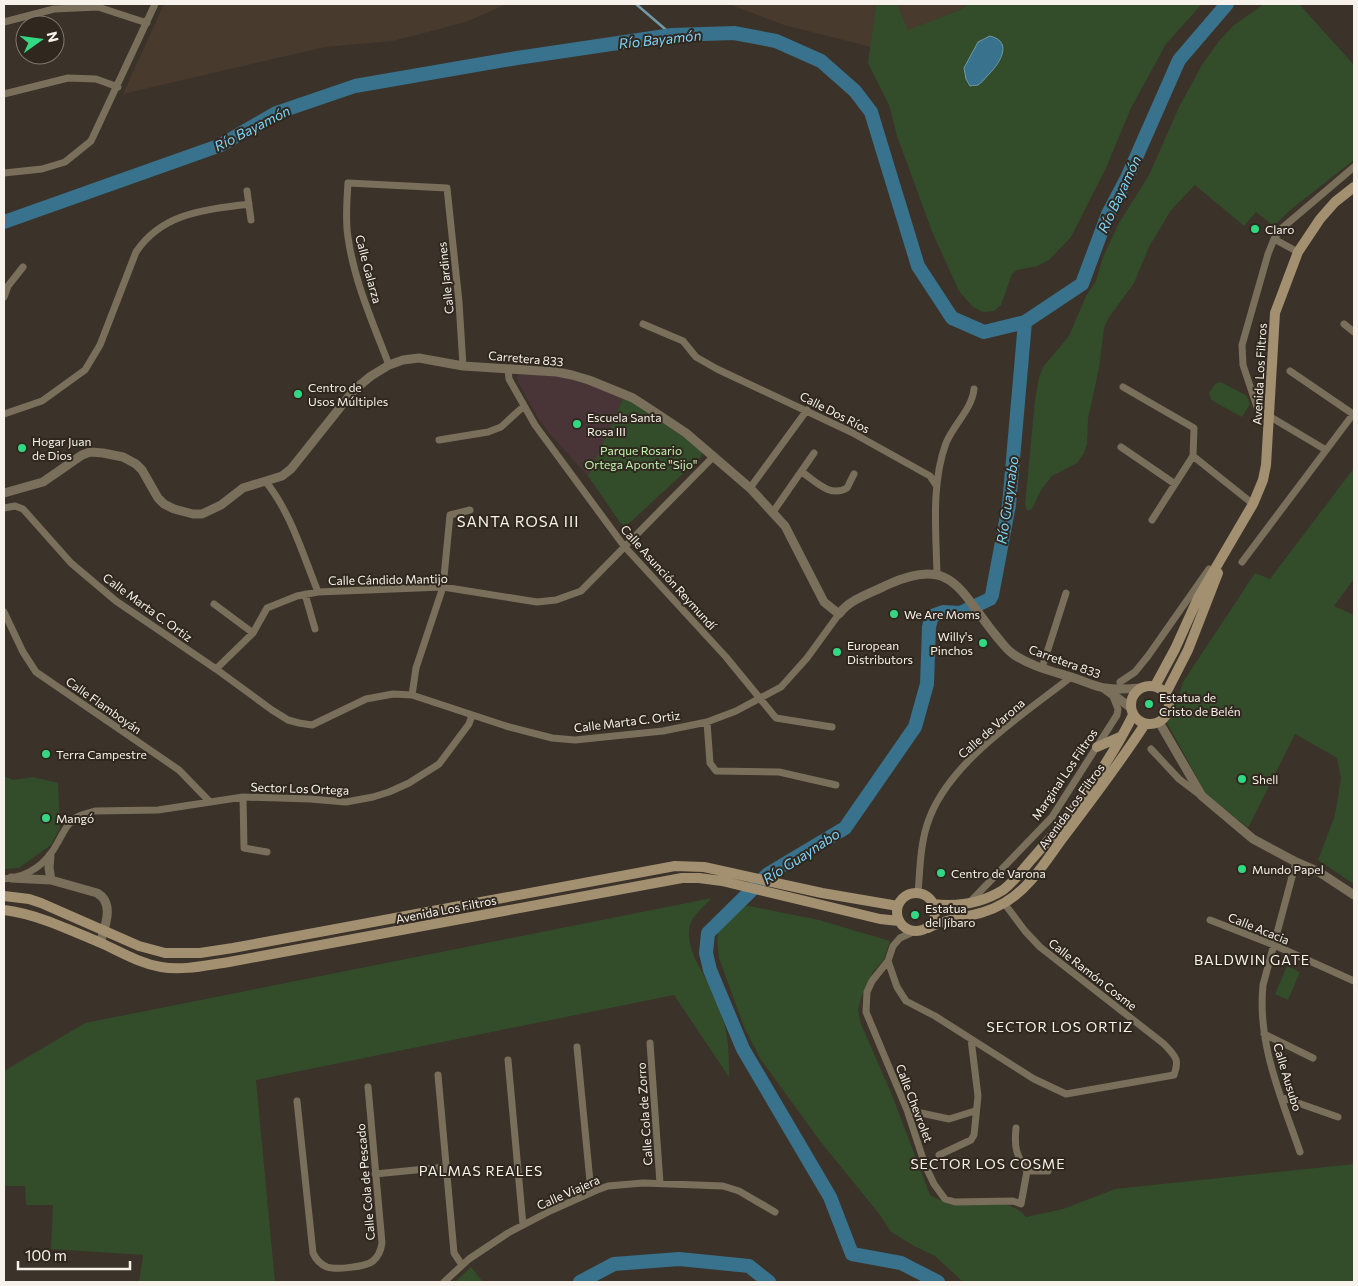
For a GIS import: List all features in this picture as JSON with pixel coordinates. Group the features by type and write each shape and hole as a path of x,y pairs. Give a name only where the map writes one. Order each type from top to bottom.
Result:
{"main road":[{"name":"Avenida Los Filtros","path":"1155,686 1175,649 1198,598 1253,504 1263,480 1266,465 1275,313 1298,252 1320,219 1335,202 1354,187"},
{"name":"Avenida Los Filtros","path":"1166,694 1188,650 1227,549"},
{"path":"1147,685 1155,686 1166,694 1169,702 1168,710 1165,717 1159,722 1144,724 1131,711 1131,700 1134,693 1140,688 1147,685"},
{"name":"Avenida Los Filtros","path":"933,904 957,905 969,903 1004,889 1064,820 1110,758 1122,736 1131,711"},
{"name":"Avenida Los Filtros","path":"928,928 938,922 983,913 1004,903 1023,889 1103,785 1144,724"},
{"path":"1097,747 1122,736"},
{"name":"Avenida Los Filtros","path":"4,896 35,901 139,946 165,953 200,953 233,948 662,868 687,866 704,867 822,893 898,906"},
{"name":"Avenida Los Filtros","path":"4,910 38,918 100,943 135,960 162,967 197,967 230,962 658,882 699,878 899,922"},
{"path":"918,893 925,896 933,904 935,915 933,922 928,928 914,932 905,928 899,922 897,910 904,897 918,893"}],"street":[{"path":"4,173 42,169 65,162 91,140 118,87 155,4"},
{"path":"4,22 54,8 98,7 147,23"},
{"path":"4,94 68,78 96,80 118,87"},
{"path":"1257,407 1243,365 1242,345 1274,239 1281,229 1354,167"},
{"name":"Calle Galarza","path":"389,365 361,292 352,259 347,234 348,183 447,188"},
{"name":"Calle Jardines","path":"447,188 459,302 463,366"},
{"path":"247,191 251,220"},
{"path":"4,414 42,401 86,370 100,345 136,252 142,243 168,223 185,215 249,204"},
{"path":"1274,239 1298,252"},
{"path":"4,297 8,286 23,267"},
{"name":"Calle Dos Ríos","path":"643,324 683,341 696,357 717,369 851,432 930,476 936,485"},
{"path":"1344,324 1354,332"},
{"name":"Carretera 833","path":"4,493 43,482 82,455 90,452 123,457 136,464 164,504 192,514 202,514 213,510 243,488 282,476 291,469 354,390 371,376 389,365 403,360 419,358 463,366 557,372 589,380 633,398 686,433 750,488 773,512 790,534 824,602 839,614"},
{"name":"Calle Asunción Reymundí","path":"508,369 509,379 535,425 624,546 726,657 776,718 832,728"},
{"path":"1242,562 1354,414 1290,371"},
{"path":"1123,387 1194,428 1193,456 1152,520"},
{"path":"839,614 848,604 894,582 919,574 937,574 936,485 946,443 973,398 974,389"},
{"path":"439,440 488,432 500,427 524,406"},
{"path":"750,488 807,410"},
{"path":"1269,416 1326,450"},
{"path":"1121,447 1174,484"},
{"path":"773,512 814,452"},
{"path":"1193,456 1253,504"},
{"name":"Calle Cándido Mantijo","path":"216,669 253,633 267,608 305,594 443,587 537,602 556,600 581,591 713,457"},
{"path":"802,472 828,490 836,492 847,488 854,474"},
{"path":"266,482 278,497 286,513 318,592"},
{"name":"Calle Marta C. Ortiz","path":"4,508 15,506 23,509 71,563 116,600 272,710 288,720 312,725 355,704 380,696 394,694 412,695 534,734 575,740 656,732 707,722 736,711 781,687 807,658 839,614"},
{"path":"412,695 416,668 443,587 450,515 470,510"},
{"path":"1120,682 1135,672 1148,656 1193,595 1219,553 1227,549"},
{"name":"Carretera 833","path":"937,574 944,576 960,588 990,628 1014,655 1042,668 1108,691 1131,711"},
{"path":"1042,668 1066,593"},
{"path":"305,594 314,629"},
{"path":"214,604 253,633"},
{"name":"Calle Flamboyán","path":"4,612 23,652 36,672 179,770 210,802"},
{"name":"Calle de Varona","path":"918,893 921,855 927,825 942,795 961,769 990,741 1071,677"},
{"name":"Carretera 833","path":"1108,691 1140,688"},
{"name":"Marginal Los Filtros","path":"969,903 1052,816 1117,715 1118,709 1108,691"},
{"name":"Sector Los Ortega","path":"50,856 69,824 77,817 95,811 158,810 242,798 310,799 346,802 389,792 409,783 439,764 469,724 472,715"},
{"path":"707,722 710,763 716,771 779,772 836,785"},
{"path":"1159,722 1202,796"},
{"path":"1152,749 1179,779 1253,839 1332,879 1354,895"},
{"path":"242,798 244,848 267,852"},
{"path":"8,879 35,869 50,856"},
{"path":"50,856 48,868 51,880"},
{"name":"Calle Ausubo","path":"1296,862 1263,985 1262,1001 1264,1034 1270,1063 1300,1152"},
{"path":"8,879 51,880 103,896 108,903 108,908 100,943"},
{"name":"Calle Ramón Cosme","path":"888,961 897,987 906,1001 935,1016 1034,1079 1066,1094 1174,1075 1177,1067 1175,1056 1164,1044 1040,947 1004,903"},
{"name":"Calle Acacia","path":"1210,920 1274,945 1354,981"},
{"name":"Calle Chevrolet","path":"914,932 900,938 893,946 888,961 872,981 867,992 866,1012 907,1110 925,1165 934,1184 945,1199 955,1202 1013,1201 1021,1204 1027,1171"},
{"path":"1264,1034 1313,1058"},
{"path":"939,1155 971,1140 974,1134 975,1110 978,1096 971,1039"},
{"name":"Calle Cola de Zorro","path":"650,1043 660,1183"},
{"path":"577,1047 591,1192"},
{"path":"508,1060 523,1225"},
{"path":"438,1075 454,1253 462,1265"},
{"name":"Calle Cola de Pescado","path":"297,1101 311,1248 317,1260 325,1266 333,1268 364,1265 374,1260 380,1253 382,1243 368,1087"},
{"path":"1281,1097 1338,1117"},
{"path":"907,1110 949,1119 975,1110"},
{"path":"1016,1128 1015,1144 1017,1155 1027,1171 1048,1171"},
{"path":"375,1174 446,1168"},
{"name":"Calle Viajera","path":"444,1282 489,1244 523,1225 591,1192 618,1185 702,1184 731,1188 775,1212"}],"shaded area":[{"path":"164,4 507,4 466,22 393,41 325,47 123,94"},
{"path":"728,4 876,4 871,47 784,25"},
{"path":"897,4 969,4 957,11 908,31"},
{"name":"Escuela Santa Rosa III","path":"519,374 552,375 571,378 624,396 588,476 549,433 537,416 518,382 517,377"}],"green space":[{"path":"876,4 897,4 908,30 957,11 969,4 1202,4 1166,44 1131,108 1106,168 1071,237 1049,260 1038,266 1017,270 1012,274 1001,305 994,311 982,312 972,306 959,291 933,234 897,136 889,105 868,63"},
{"path":"1264,4 1299,4 1354,65 1354,160 1290,210 1274,226 1256,212 1244,226 1195,185 1171,210 1149,247 1134,283 1108,319 1104,328 1099,368 1088,419 1087,444 1084,453 1077,463 1052,476 1041,490 1032,509 1027,511 1025,504 1035,400 1039,377 1043,367 1069,336 1086,296 1096,281 1103,257 1119,223 1149,175 1179,107 1202,65 1219,41 1234,25"},
{"path":"1221,382 1247,396 1250,404 1242,417 1211,400 1209,393 1215,384"},
{"name":"Parque Rosario Ortega Aponte \"Sijo\"","path":"624,396 698,447 702,452 701,457 624,528 588,476"},
{"path":"1354,468 1354,579 1334,606 1354,615 1354,884 1318,860 1334,818 1337,804 1341,778 1337,758 1295,734 1248,828 1206,794 1167,723 1175,708 1183,682 1255,573 1270,579"},
{"path":"4,776 13,780 33,777 58,783 60,828 51,845 19,868 4,869"},
{"path":"712,898 691,921 689,941 723,1019 728,1041 729,1077 674,995 256,1080 275,1282 139,1282 143,1255 51,1249 53,1205 26,1205 25,1186 4,1186 4,1071 85,1023"},
{"path":"739,904 819,920 890,941 884,959 873,972 862,995 858,1010 861,1024 892,1095 930,1195 941,1200 954,1202 993,1202 1005,1204 1016,1209 1026,1217 1063,1209 1115,1189 1354,1164 1354,1282 963,1282 935,1256 891,1232 880,1215 820,1141 761,1060 744,1027 719,958 717,939 719,924"},
{"path":"1287,966 1300,972 1288,1000 1275,994"},
{"path":"471,1267 483,1282 455,1282"}],"water":[{"path":"990,36 1002,43 1002,54 996,66 983,81 978,85 970,86 966,79 964,68 978,42"}],"waterway":[{"path":"636,4 672,35"},
{"name":"Río Bayamón","path":"4,222 221,145 276,113 355,86 517,58 672,35 734,33 776,41 821,61 855,91 871,112 918,266 952,318 984,332 1025,322 1082,284 1108,214 1127,178 1179,60 1227,4"},
{"name":"Río Guaynabo","path":"938,1282 901,1263 852,1254 830,1197 743,1049 710,970 706,953 708,933 768,874 845,828 915,727 927,684 929,627 932,616 943,612 960,613 990,599 1009,505 1025,322"},
{"name":"Río Guaynabo","path":"580,1282 614,1264 679,1259 749,1266 769,1282"}],"place":[{"name":"Claro","path":"1255,229"},
{"name":"Centro de Usos Múltiples","path":"298,394"},
{"name":"Escuela Santa Rosa III","path":"577,424"},
{"name":"Hogar Juan de Dios","path":"22,448"},
{"name":"We Are Moms","path":"894,614"},
{"name":"Willy's Pinchos","path":"983,643"},
{"name":"European Distributors","path":"837,652"},
{"name":"Estatua de Cristo de Belén","path":"1149,704"},
{"name":"Terra Campestre","path":"46,754"},
{"name":"Shell","path":"1242,779"},
{"name":"Mangó","path":"46,818"},
{"name":"Mundo Papel","path":"1242,869"},
{"name":"Centro de Varona","path":"941,873"},
{"name":"Estatua del Jíbaro","path":"915,915"}],"district":[{"name":"SANTA ROSA III","path":"518,521"},
{"name":"BALDWIN GATE","path":"1252,959"},
{"name":"SECTOR LOS ORTIZ","path":"1060,1026"},
{"name":"SECTOR LOS COSME","path":"988,1163"},
{"name":"PALMAS REALES","path":"481,1170"}]}
